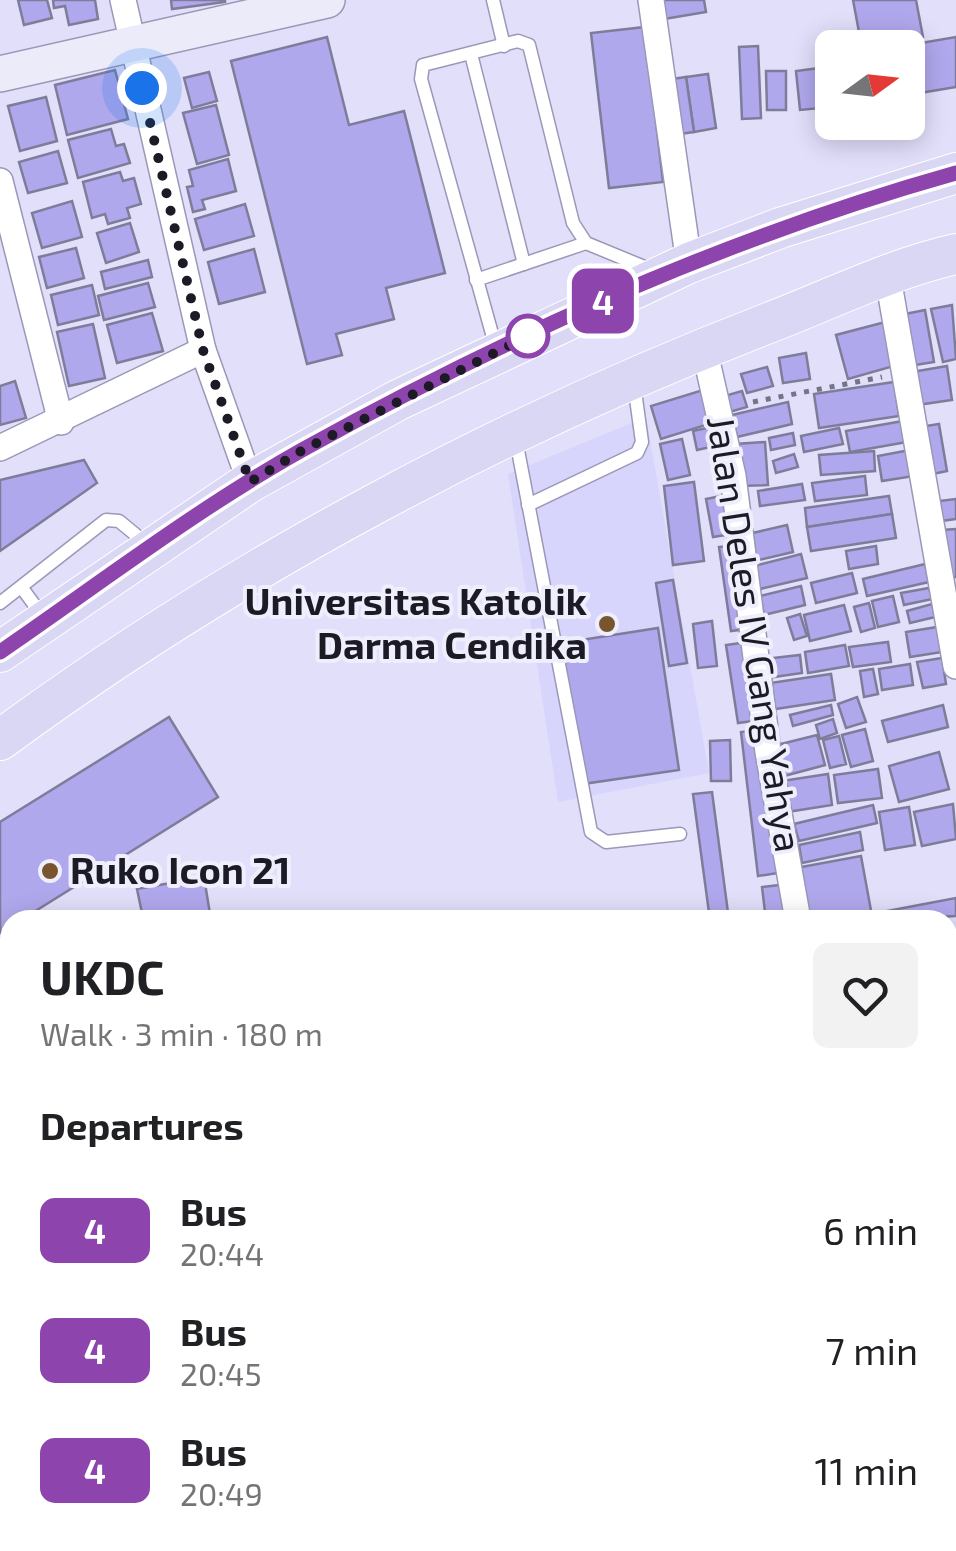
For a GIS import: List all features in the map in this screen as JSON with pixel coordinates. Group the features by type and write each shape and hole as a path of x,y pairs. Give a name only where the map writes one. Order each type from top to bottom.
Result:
{"main road":[{"path":"0,652 250,482 497,351 675,269 956,173"},
{"path":"2,736 263,565 515,434 704,348 956,254"}],"street":[{"path":"122,0 203,350 250,482"},
{"path":"0,74 328,0"},
{"path":"651,0 675,269"},
{"path":"0,180 61,422"},
{"path":"888,278 956,666"},
{"name":"Jalan Deles IV Gang Yahya","path":"704,348 733,476 768,752 796,910"},
{"path":"0,448 61,422 203,350"}],"lane":[{"path":"493,0 504,46"},
{"path":"497,351 420,72 423,65 518,41 529,45 573,223 586,243 675,269"},
{"path":"471,54 524,264"},
{"path":"476,280 586,243"},
{"path":"528,505 637,453 642,442 633,380"},
{"path":"515,434 591,832 606,842 680,834"},
{"path":"0,603 106,520 119,521 136,535 138,558"},
{"path":"22,588 46,621"}],"path":[{"path":"753,402 905,374"}],"shaded area":[{"name":"Universitas Katolik Darma Cendika","path":"646,417 709,773 558,802 508,474"}],"building":[{"path":"18,0 47,0 52,18 24,25"},
{"path":"53,0 95,0 98,19 69,25 65,6 54,8"},
{"path":"171,0 225,0 225,2 172,9"},
{"path":"661,0 704,0 706,12 664,19"},
{"path":"853,0 916,0 922,30 859,30"},
{"path":"645,27 663,182 609,188 591,33"},
{"path":"327,37 349,125 404,111 445,273 386,288 394,319 336,334 342,355 307,364 231,61"},
{"path":"956,37 956,87 925,92 925,42"},
{"path":"758,46 761,118 742,119 739,47"},
{"path":"815,69 815,109 800,110 796,71"},
{"path":"115,70 128,119 67,135 55,85"},
{"path":"766,71 786,71 786,110 767,110"},
{"path":"209,72 217,101 192,108 184,78"},
{"path":"708,74 716,128 694,132 686,77"},
{"path":"686,77 694,132 673,135 665,80"},
{"path":"46,97 57,141 20,151 8,106"},
{"path":"216,105 229,155 197,164 183,113"},
{"path":"111,129 116,146 124,144 130,163 78,178 68,140"},
{"path":"58,151 67,183 28,193 19,162"},
{"path":"228,159 236,191 202,200 205,209 193,212 187,187 193,186 189,170"},
{"path":"120,172 123,181 134,178 141,204 127,208 130,218 108,224 105,214 92,218 83,182"},
{"path":"72,201 82,237 42,248 32,213"},
{"path":"245,204 254,236 204,250 195,219"},
{"path":"130,223 139,252 106,263 97,233"},
{"path":"76,248 84,278 47,288 39,257"},
{"path":"254,249 265,292 219,304 208,262"},
{"path":"148,260 152,277 105,289 101,272"},
{"path":"148,283 155,307 104,320 98,296"},
{"path":"92,285 99,315 58,325 51,295"},
{"path":"952,305 956,359 943,362 931,309"},
{"path":"925,310 934,362 909,366 900,315"},
{"path":"152,313 163,351 117,363 107,325"},
{"path":"889,321 901,364 848,379 836,335"},
{"path":"93,324 105,378 69,386 57,332"},
{"path":"806,353 810,379 783,383 779,358"},
{"path":"947,366 952,400 917,405 912,372"},
{"path":"767,367 773,386 747,393 741,374"},
{"path":"15,381 26,418 0,425 0,386"},
{"path":"894,382 899,416 819,428 814,394"},
{"path":"703,390 712,423 661,439 651,406"},
{"path":"742,391 747,407 726,413 721,397"},
{"path":"788,402 792,424 737,437 732,415"},
{"path":"903,421 907,442 850,452 846,431"},
{"path":"939,424 947,471 928,475 920,427"},
{"path":"720,425 724,444 697,450 693,431"},
{"path":"839,428 843,444 804,452 801,436"},
{"path":"793,433 795,445 771,450 769,438"},
{"path":"682,439 690,475 668,480 660,444"},
{"path":"765,442 768,485 738,486 735,444"},
{"path":"910,450 914,476 882,481 878,456"},
{"path":"874,451 875,471 821,475 819,455"},
{"path":"794,454 798,467 776,473 773,461"},
{"path":"84,460 97,483 0,551 0,480"},
{"path":"865,476 867,495 815,501 812,483"},
{"path":"694,482 704,561 673,565 664,486"},
{"path":"802,484 805,500 760,506 758,491"},
{"path":"731,494 738,533 713,537 706,499"},
{"path":"889,496 892,514 807,527 805,508"},
{"path":"956,499 956,519 941,521 939,501"},
{"path":"892,514 896,538 811,551 807,527"},
{"path":"787,525 793,552 750,562 744,535"},
{"path":"956,529 956,577 945,578 942,530"},
{"path":"737,545 748,629 731,631 719,547"},
{"path":"876,546 878,564 849,569 846,551"},
{"path":"801,554 807,578 756,590 750,567"},
{"path":"925,564 929,582 867,596 863,579"},
{"path":"852,573 857,593 816,603 811,583"},
{"path":"673,580 687,663 669,666 656,583"},
{"path":"801,586 805,605 764,615 760,596"},
{"path":"929,588 932,599 904,605 901,593"},
{"path":"893,596 899,622 878,627 872,601"},
{"path":"869,603 875,628 861,632 854,607"},
{"path":"932,604 935,617 910,623 907,611"},
{"path":"844,605 851,631 810,641 804,615"},
{"path":"800,614 807,636 794,640 787,618"},
{"path":"712,621 717,666 698,668 693,624"},
{"path":"937,627 942,652 910,657 906,632"},
{"path":"658,628 679,770 583,784 562,643"},
{"path":"748,642 760,720 738,723 726,645"},
{"path":"888,642 891,662 853,667 849,647"},
{"path":"845,645 849,666 808,673 805,652"},
{"path":"800,655 802,673 767,678 764,659"},
{"path":"942,658 946,684 923,688 917,662"},
{"path":"910,664 913,685 882,690 879,669"},
{"path":"873,669 878,694 864,697 860,671"},
{"path":"831,674 835,700 769,710 764,684"},
{"path":"857,697 866,722 846,728 838,704"},
{"path":"831,705 833,715 793,726 790,715"},
{"path":"943,705 948,727 888,742 882,721"},
{"name":"Ruko Icon 21","path":"169,717 218,797 37,910 0,910 0,822"},
{"path":"833,719 837,733 820,739 816,725"},
{"path":"865,729 873,761 851,767 842,735"},
{"path":"760,730 778,873 758,876 741,732"},
{"path":"817,735 825,765 777,778 769,747"},
{"path":"839,736 846,764 830,768 823,740"},
{"path":"730,740 731,781 711,781 710,741"},
{"path":"939,752 949,789 899,802 889,766"},
{"path":"878,769 882,798 838,803 834,775"},
{"path":"828,774 832,805 787,812 782,781"},
{"path":"712,792 728,910 709,910 693,794"},
{"path":"953,804 956,839 922,846 914,812"},
{"path":"873,805 877,823 799,841 794,824"},
{"path":"909,807 915,845 885,850 879,812"},
{"path":"860,832 863,850 802,863 799,845"},
{"path":"861,856 871,910 804,910 796,868"},
{"path":"204,877 209,910 141,910 137,889"},
{"path":"789,884 793,910 765,910 762,887"},
{"path":"956,898 956,910 893,910"}],"bus line":[{"name":"4","path":"0,652 250,482 398,400 689,262 780,228 956,173"}],"place":[{"name":"Universitas Katolik Darma Cendika","path":"607,624"},
{"name":"Ruko Icon 21","path":"50,871"}],"route":[{"path":"142,88 203,350 250,482 398,400 528,336"}]}
